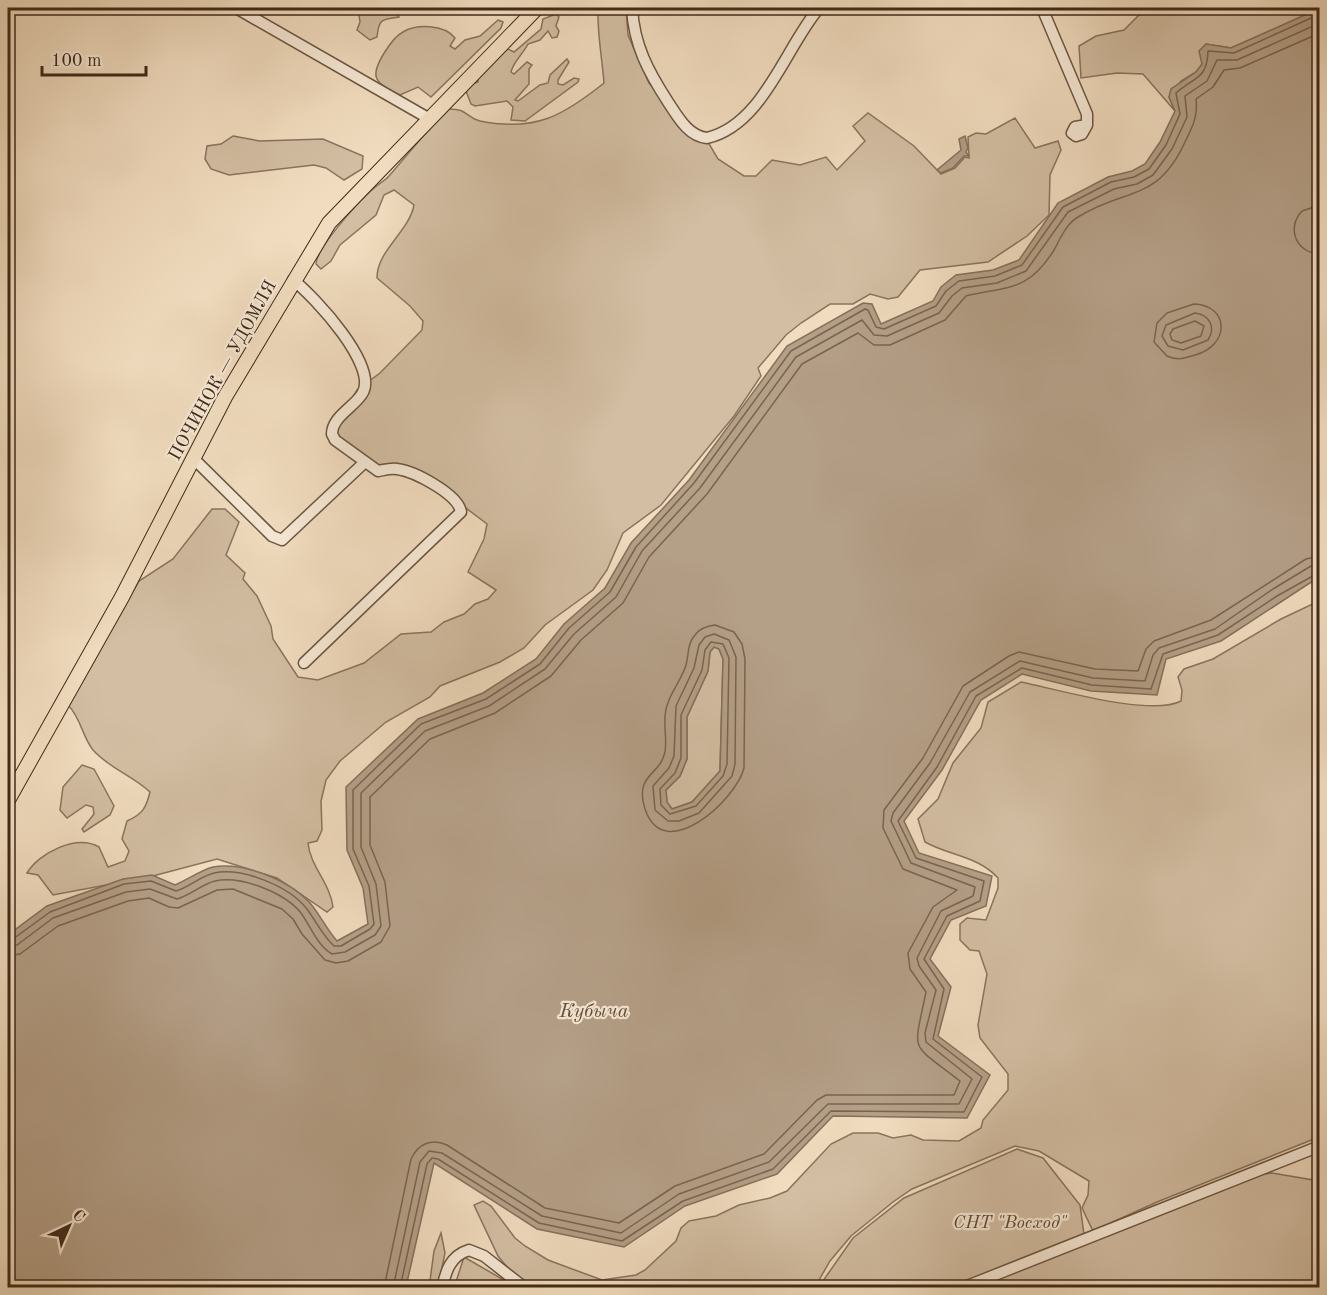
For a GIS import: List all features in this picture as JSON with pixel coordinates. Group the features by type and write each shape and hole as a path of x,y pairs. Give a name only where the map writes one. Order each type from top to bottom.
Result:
{"main road":[{"name":"ПОЧИНОК — УДОМЛЯ","path":"8,800 122,597 225,397 329,223 428,118 537,8"}],"street":[{"path":"236,8 428,118"},
{"path":"632,8 633,26 646,68 681,121 693,134 707,138 731,128 757,104 792,45 819,8"},
{"path":"1042,8 1087,114 1087,125"},
{"path":"293,280 321,304 363,371 365,384 363,393 335,423 332,434 378,471 393,468 415,474 446,494 459,505 461,512 304,663"},
{"path":"193,458 272,536 282,540 365,462"},
{"path":"962,1287 1320,1146"},
{"path":"442,1287 449,1264 457,1256 469,1250 484,1256 525,1287"}],"green space":[{"path":"358,8 396,12 399,17 383,21 379,26 377,37 370,40 357,30 360,22"},
{"path":"598,8 626,8 628,35 649,83 667,105 708,142 718,159 744,176 756,176 772,160 800,165 826,157 837,170 865,141 853,126 868,113 914,146 941,174 955,168 965,157 969,158 968,137 976,133 986,134 1015,118 1035,148 1058,141 1061,150 1050,175 1049,215 1027,236 988,262 920,270 898,297 888,299 870,294 853,304 830,304 801,323 786,335 758,368 761,376 734,416 661,505 623,533 607,570 593,590 545,625 524,648 500,662 440,686 430,697 386,722 340,761 326,780 321,801 322,830 317,841 308,843 312,859 331,898 333,907 327,912 277,878 217,859 149,877 53,895 38,875 27,873 33,866 59,848 80,843 99,847 108,867 125,861 129,851 122,839 127,821 143,810 150,792 93,750 68,705 139,581 173,559 212,509 225,509 239,522 226,555 245,573 243,579 257,596 271,626 273,639 298,677 318,680 364,663 401,634 431,632 444,622 464,614 475,604 488,599 496,590 468,572 484,539 487,524 417,471 375,468 356,455 333,431 357,390 380,373 422,330 423,321 410,306 377,278 382,259 406,224 414,205 394,190 384,195 376,215 340,245 331,261 321,269 316,264 324,246 341,223 371,191 388,177 447,109 459,110 480,121 499,124 533,123 561,112 604,83"},
{"path":"1141,8 1319,8 1319,10 1231,48 1206,44 1202,65 1196,72 1181,81 1169,97 1175,111 1143,74 1117,73 1081,78 1079,46 1096,36 1124,30 1143,11"},
{"path":"556,14 559,17 556,26 559,31 557,37 552,38 548,31 540,40 528,44 512,68 511,72 514,74 527,62 532,65 529,69 529,84 515,100 518,101 540,85 548,83 550,75 567,59 569,62 558,84 563,85 574,78 579,79 578,82 525,121 511,120 513,107 507,101 475,106 471,104 466,91 472,84 478,82 478,77 506,48 514,52 541,29 543,19"},
{"path":"498,20 503,22 501,28 431,97 418,87 400,95 384,87 377,79 377,68 384,53 399,35 409,29 430,27 444,30 455,38 450,46 455,49 465,40 480,36"},
{"path":"233,136 260,141 323,139 363,156 362,169 344,180 326,168 314,165 229,175 211,169 205,159 207,146 221,144"},
{"path":"1319,597 1319,1137 1157,1202 1093,1231 1082,1208 1088,1195 1089,1181 1039,1151 1015,1146 912,1189 893,1202 851,1236 830,1261 815,1287 534,1287 511,1272 498,1256 474,1205 483,1201 491,1206 515,1238 548,1260 602,1280 636,1275 645,1270 676,1241 681,1228 689,1221 716,1216 739,1205 770,1198 787,1191 831,1144 853,1133 878,1133 893,1138 911,1135 923,1140 959,1141 981,1128 983,1120 1008,1090 1008,1074 980,1038 978,1025 987,974 979,951 970,950 960,940 960,924 967,918 986,920 998,888 998,878 982,865 925,842 918,819 938,799 953,763 981,728 988,702 1021,682 1126,704 1167,705 1181,701 1182,690 1178,677 1184,669 1213,659 1281,619 1317,602"},
{"path":"714,647 719,649 723,659 720,771 692,802 672,809 667,802 666,790 680,776 687,759 687,717 708,671 710,652"},
{"path":"82,765 94,769 114,806 110,815 84,832 82,829 94,814 93,807 86,805 67,818 60,810 63,787"},
{"name":"СНТ \"Восход\"","path":"1017,1149 1043,1158 1080,1205 1085,1242 1245,1177 1272,1173 1319,1181 1319,1287 818,1288 853,1238 904,1198"},
{"path":"441,1233 445,1253 438,1287 429,1288 434,1251"},
{"path":"464,1257 516,1287 454,1288"}],"water":[{"name":"Кубыча","path":"1320,10 1320,225 1316,229 1320,232 1319,577 1221,641 1166,659 1157,695 1091,691 1022,674 981,700 942,770 904,821 919,853 992,876 986,906 951,920 930,959 951,987 938,1036 990,1075 967,1118 833,1116 777,1174 685,1206 624,1247 537,1229 434,1163 406,1287 8,1287 8,935 47,906 123,879 152,875 175,885 208,868 225,866 265,874 290,887 310,903 337,941 368,924 363,888 347,850 346,787 418,719 483,693 536,659 564,624 605,588 631,543 689,480 787,346 863,303 872,304 881,324 933,301 941,287 956,275 993,270 1019,260 1058,203 1108,177 1132,171 1145,164 1160,142 1175,111 1169,97 1171,89 1196,72 1202,64 1199,51 1206,44 1231,48","holes":["714,647 719,649 723,659 720,771 692,802 672,809 667,802 666,790 680,776 687,759 687,717 708,671 710,652"]},
{"path":"965,136 968,148 966,152 969,156 964,156 953,168 941,173 937,170 961,150 959,139"}]}
